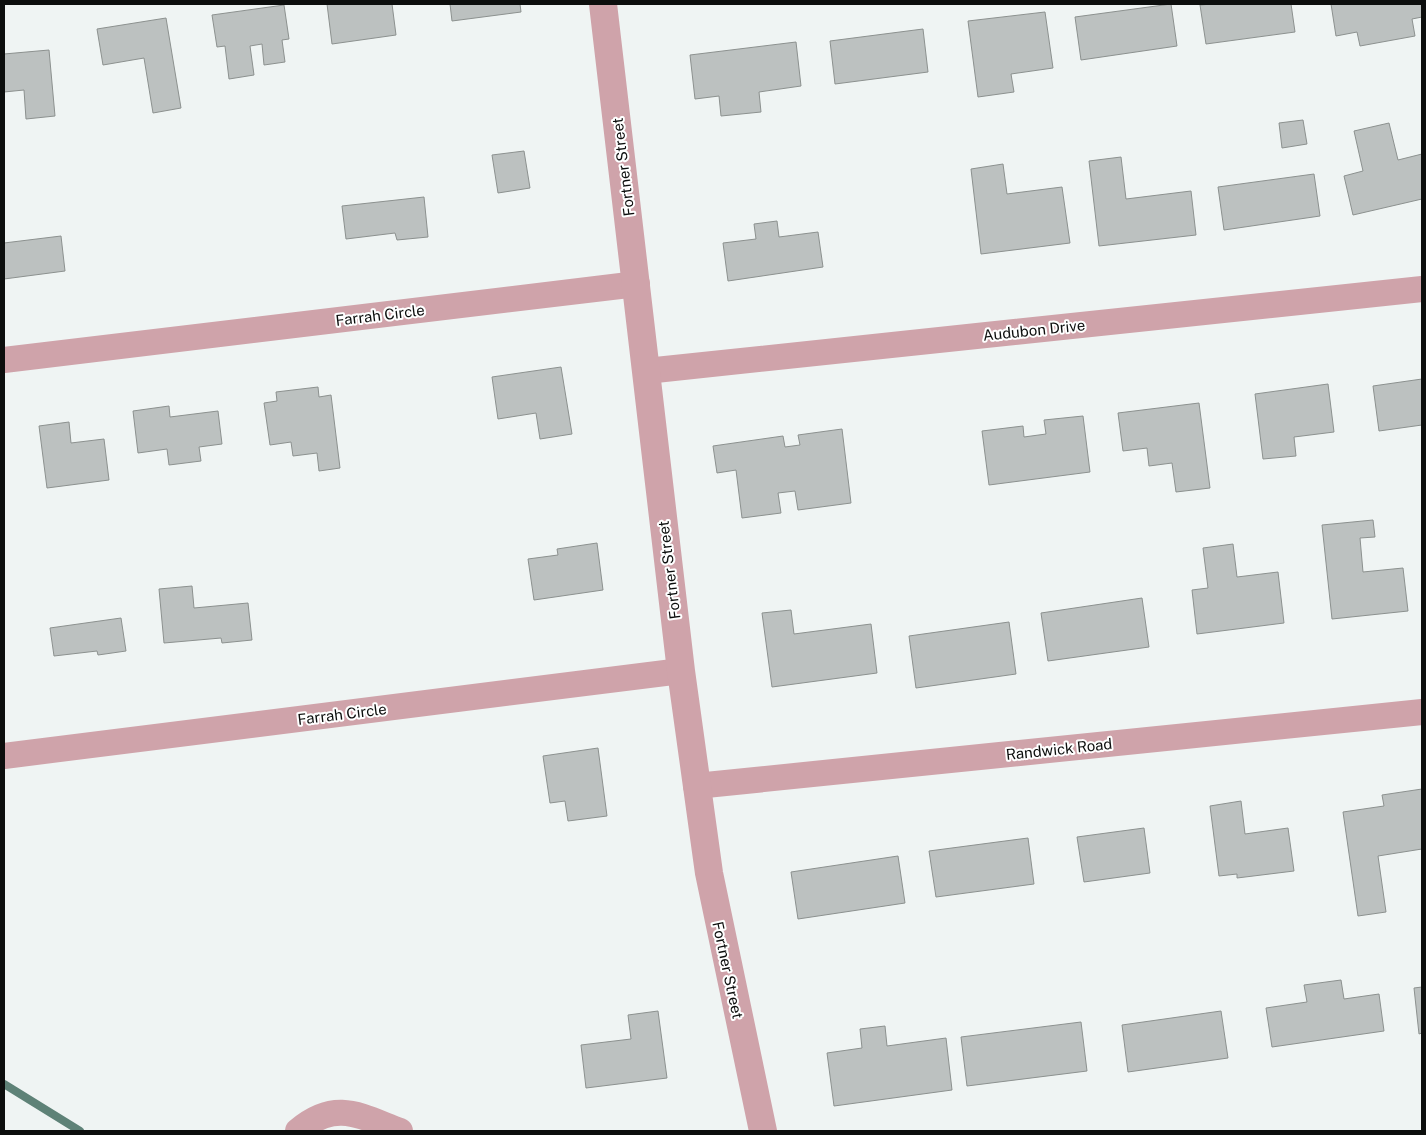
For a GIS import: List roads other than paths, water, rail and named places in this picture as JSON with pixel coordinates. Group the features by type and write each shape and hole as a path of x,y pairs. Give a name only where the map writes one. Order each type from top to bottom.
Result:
{"street":[{"name":"Fortner Street","path":"603,4 696,786 710,882 763,1131"},
{"name":"Farrah Circle","path":"4,360 637,284"},
{"name":"Audubon Drive","path":"646,371 1422,289"},
{"name":"Farrah Circle","path":"4,756 681,671"},
{"name":"Randwick Road","path":"696,786 1422,712"},
{"path":"298,1131 313,1119 347,1112 400,1131"}],"waterway":[{"path":"4,1084 80,1131"}]}
